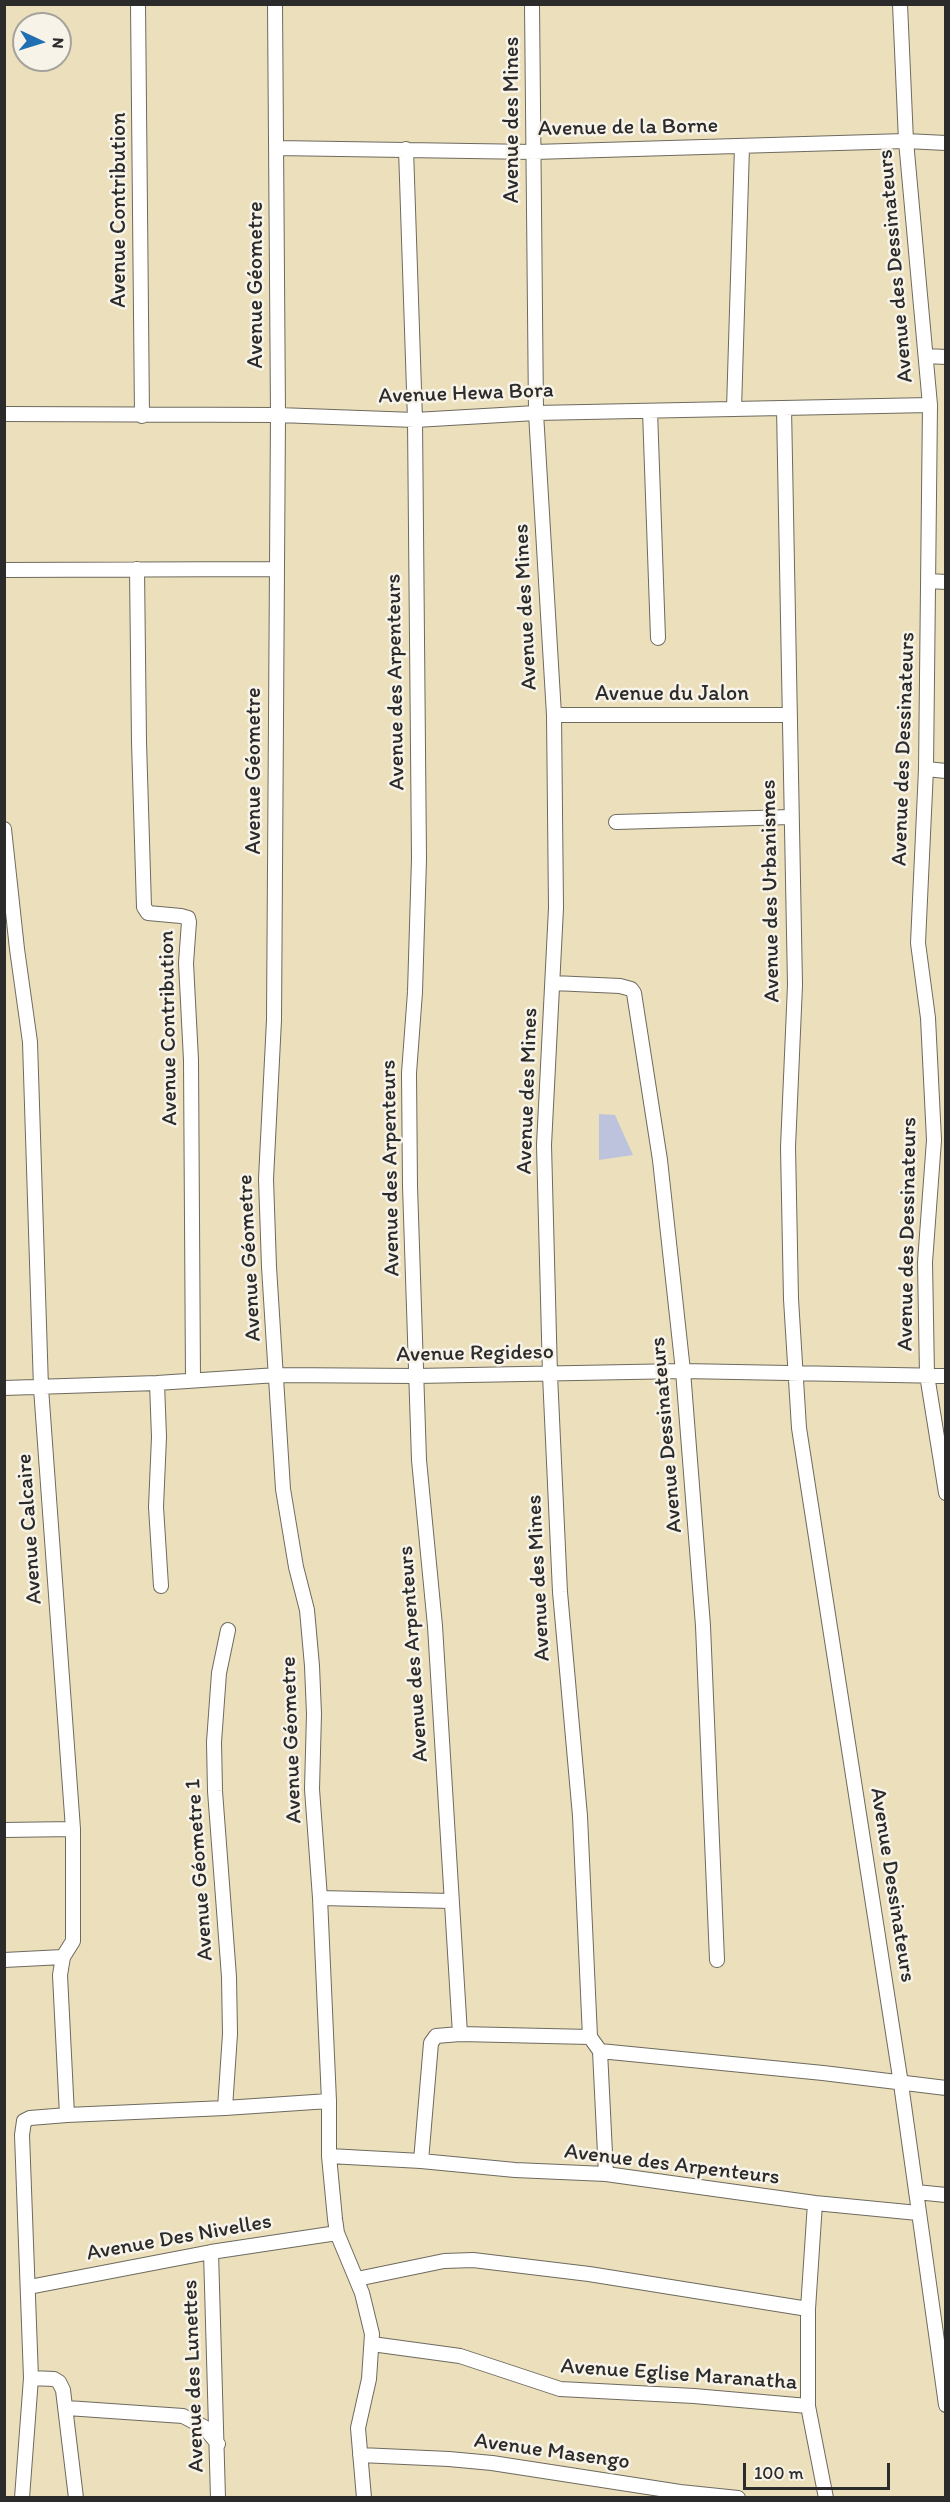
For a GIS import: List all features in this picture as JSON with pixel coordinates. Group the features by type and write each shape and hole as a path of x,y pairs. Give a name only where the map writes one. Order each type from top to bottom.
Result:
{"street":[{"name":"Avenue Contribution","path":"138,4 142,416"},
{"name":"Avenue Géometre","path":"275,4 278,415 274,1020 266,1179 269,1267 285,1509 307,1610 310,1647 314,1714 312,1790 320,1898 329,2101 329,2156 337,2233 367,2307 372,2344 369,2379 358,2428 364,2498"},
{"name":"Avenue des Mines","path":"532,4 536,413 554,715 556,908 544,1144 550,1375 560,1592 580,1816 590,2037"},
{"name":"Avenue des Dessinateurs","path":"900,4 906,141 930,405 926,769 918,943 928,1018 934,1140 925,1262 927,1375 945,1493"},
{"name":"Avenue de la Borne","path":"276,148 534,152 906,141 945,143"},
{"path":"734,409 742,147"},
{"name":"Avenue des Arpenteurs","path":"406,149 415,420 419,859 415,992 409,1073 409,1143 419,1460 435,1626 460,2034"},
{"path":"926,356 945,357"},
{"name":"Avenue Hewa Bora","path":"4,414 278,415 415,420 536,413 930,405"},
{"name":"Avenue des Urbanismes","path":"783,408 795,986 788,1147 791,1299 796,1372"},
{"path":"650,411 658,638"},
{"name":"Avenue Contribution","path":"137,569 144,907 148,913 186,917 189,922 186,963 191,1060 193,1380"},
{"path":"4,570 276,569"},
{"path":"929,581 945,582"},
{"name":"Avenue du Jalon","path":"554,715 790,715"},
{"path":"926,769 945,771"},
{"path":"616,822 791,818"},
{"name":"Avenue Calcaire","path":"4,829 30,1042 41,1388 73,1829 73,1941 63,1957 60,1975 67,2115"},
{"name":"Avenue Dessinateurs","path":"553,983 620,986 631,989 633,993 660,1160 683,1371 703,1626 717,1960"},
{"name":"Avenue Regideso","path":"4,1388 157,1383 277,1375 416,1377 683,1371 945,1376"},
{"name":"Avenue Dessinateurs","path":"796,1372 803,1450 901,2084 945,2405"},
{"path":"157,1383 159,1437 156,1507 161,1587"},
{"name":"Avenue Géometre 1","path":"225,2108 230,2034 229,1977 215,1791 214,1742 219,1673 228,1630"},
{"path":"4,1830 73,1829"},
{"path":"320,1898 451,1901"},
{"path":"4,1960 63,1957"},
{"path":"421,2161 431,2043 436,2036 460,2034 590,2037 600,2051 606,2174"},
{"path":"600,2051 823,2073 945,2088"},
{"path":"22,2498 31,2378 22,2135 24,2121 30,2118 67,2115 329,2101"},
{"name":"Avenue des Arpenteurs","path":"329,2156 421,2161 515,2170 606,2174 815,2203 918,2213"},
{"path":"916,2192 945,2195"},
{"path":"815,2203 808,2309 808,2406 826,2498"},
{"name":"Avenue Des Nivelles","path":"29,2287 211,2252 337,2233"},
{"name":"Avenue des Lunettes","path":"211,2252 218,2498"},
{"path":"357,2279 444,2261 473,2260 589,2274 808,2309"},
{"name":"Avenue Eglise Maranatha","path":"372,2344 460,2356 560,2389 694,2396 808,2406"},
{"path":"31,2378 54,2379 59,2382 67,2408 76,2498"},
{"path":"67,2408 183,2416 204,2427 218,2444"},
{"name":"Avenue Masengo","path":"360,2455 492,2463 680,2492 738,2498"}],"shaded area":[{"path":"599,1114 615,1115 633,1155 599,1160"}]}
